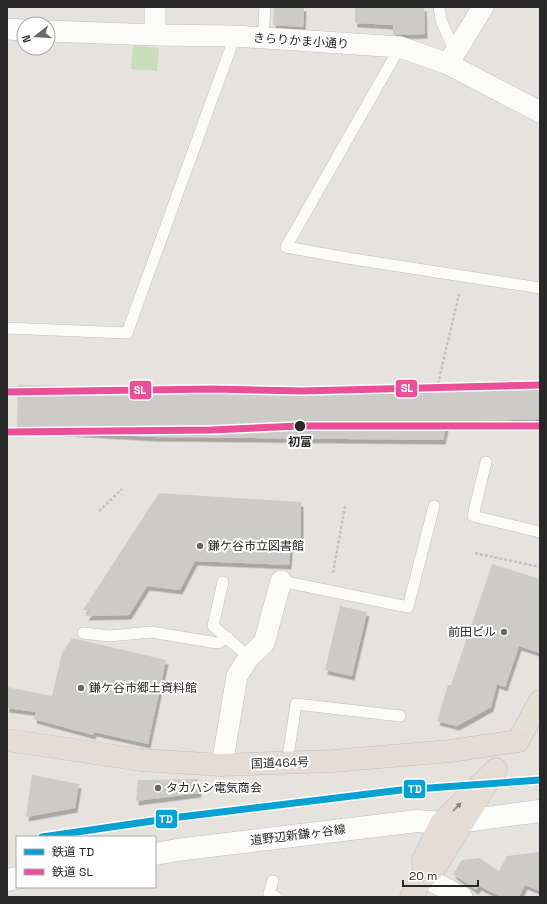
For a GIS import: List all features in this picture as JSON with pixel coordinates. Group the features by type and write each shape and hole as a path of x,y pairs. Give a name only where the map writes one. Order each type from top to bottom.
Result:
{"highway":[{"name":"国道464号","path":"7,740 141,760 222,765 333,761 450,751 518,741"},
{"path":"411,897 424,877 436,866 496,769 518,741"},
{"path":"424,877 423,860 441,823 496,769"}],"main road":[{"path":"518,741 540,701"},
{"path":"518,741 540,738"}],"street":[{"path":"154,7 155,35"},
{"path":"452,59 483,7"},
{"name":"きらりかま小通り","path":"56,31 235,36 400,47 452,59 540,112"},
{"path":"222,765 237,676 249,657 264,643 281,581"},
{"path":"464,821 540,811"},
{"name":"道野辺新鎌ヶ谷線","path":"156,854 417,821 441,823"},
{"path":"424,877 462,897"}],"lane":[{"path":"263,38 266,7"},
{"path":"439,7 441,20 452,59"},
{"path":"7,328 127,333 235,36"},
{"path":"400,47 286,247 540,288"},
{"path":"486,462 474,516 540,532"},
{"path":"281,581 408,607 434,506"},
{"path":"223,582 213,626 249,657"},
{"path":"83,633 109,636 151,632 217,643 228,638"},
{"path":"286,763 296,704 400,716"},
{"path":"273,881 269,893 276,897"}],"path":[{"path":"438,384 463,276"},
{"path":"99,511 122,489"},
{"path":"330,591 345,506"},
{"path":"475,553 540,567"}],"green space":[{"path":"133,45 159,48 157,71 131,69"}],"building":[{"path":"274,7 304,7 303,27 273,25"},
{"path":"355,7 424,7 425,34 393,35 393,25 355,23"},
{"path":"540,381 540,419 447,422 443,440 154,437 17,429 18,385 301,388"},
{"path":"159,493 301,502 301,540 291,540 289,565 195,561 180,590 147,586 129,615 86,616 90,610 83,610"},
{"path":"492,564 540,579 540,653 519,646 505,687 497,684 491,707 457,726 437,721 448,685 451,685"},
{"path":"340,606 367,612 352,676 325,670"},
{"path":"72,638 166,660 148,744 94,732 93,735 34,719 36,712 7,708 7,687 52,696 62,653"},
{"path":"32,775 79,784 75,808 26,817"},
{"path":"198,779 199,793 136,801 138,780"},
{"path":"540,852 540,891 525,885 519,897 501,897 479,886 476,890 453,874 462,860 479,858 499,871 507,856"}],"rail line":[{"name":"SL","path":"7,392 213,389 302,391 540,385"},
{"name":"SL","path":"7,432 211,430 299,426 540,426"},
{"name":"TD","path":"49,836 180,817 401,790 540,780"}],"place":[{"name":"初富","path":"300,426"},
{"name":"鎌ケ谷市立図書館","path":"200,546"},
{"name":"前田ビル","path":"504,632"},
{"name":"鎌ケ谷市郷土資料館","path":"81,688"},
{"name":"タカハシ電気商会","path":"158,788"}]}
